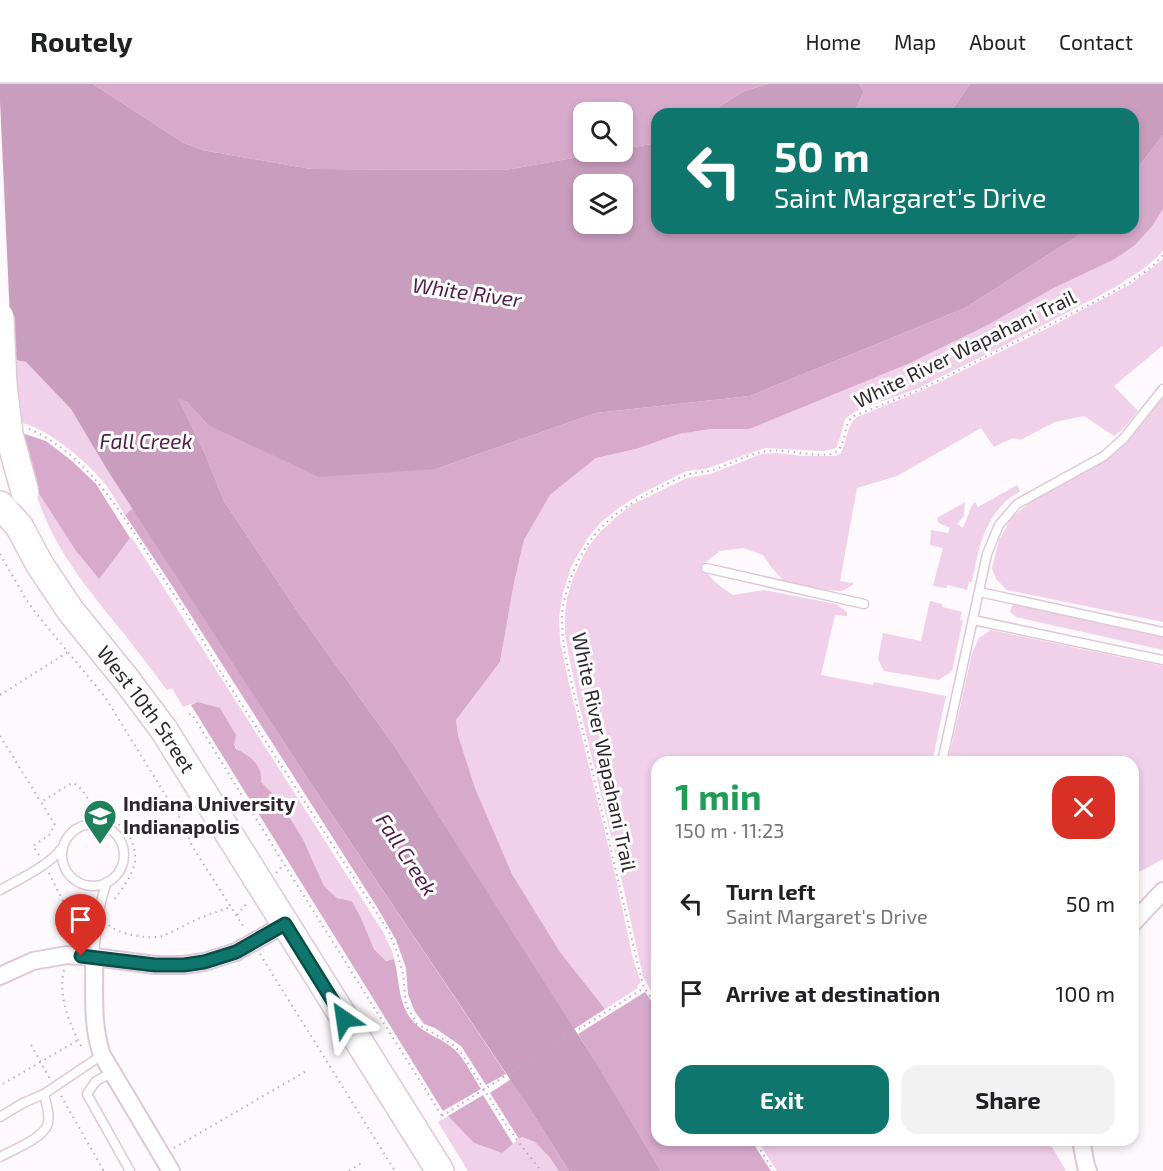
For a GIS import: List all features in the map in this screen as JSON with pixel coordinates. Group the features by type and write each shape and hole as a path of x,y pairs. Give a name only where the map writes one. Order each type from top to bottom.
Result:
{"main road":[{"path":"0,317 3,385 9,434 25,492 20,526"},
{"name":"West 10th Street","path":"0,505 20,526 53,586 70,610 164,730 440,1171"}],"street":[{"path":"1139,917 1163,891"},
{"path":"0,976 33,961 67,956 155,965 204,962 236,952 285,924"},
{"path":"94,957 94,1027 102,1055 171,1171"},
{"path":"1082,1146 1088,1171"}],"lane":[{"path":"943,756 987,554 999,525 1017,504 1104,456 1124,438 1163,389"},
{"path":"706,568 864,604"},
{"path":"980,592 1163,632"},
{"path":"973,620 1163,660"},
{"path":"0,891 57,855 72,832 89,825 99,825 109,829 117,836 122,846 121,867 116,876 107,882 100,885 84,885 68,874 63,865 63,846"},
{"path":"94,957 101,898 107,882"},
{"path":"75,890 84,885"},
{"path":"0,1117 44,1094 102,1055"},
{"path":"113,1072 96,1081 87,1094 130,1171"},
{"path":"0,1157 39,1136 48,1125 48,1109 44,1094"}],"path":[{"name":"White River Wapahani Trail","path":"651,998 644,988 638,965 563,637 562,611 567,589 585,547 598,531 623,508 636,499 689,474 711,471 771,450 819,454 837,452 849,422 854,416 917,391 1087,306 1153,266 1163,255"},
{"path":"24,428 43,435 80,463 111,500 184,610 218,668 389,932 403,974 406,1005 417,1024 452,1044 462,1054 508,1128 541,1171"},
{"path":"0,554 29,604 105,697 184,825 192,846 236,915"},
{"path":"0,695 68,652"},
{"path":"189,714 192,714 442,1116 644,988"},
{"path":"0,736 41,802"},
{"path":"268,968 395,1171"},
{"path":"3,1084 78,1040"},
{"path":"31,1045 104,1171"},
{"path":"162,1156 309,1070"},
{"path":"758,1146 774,1171"},
{"path":"349,1171 363,1162"}],"shaded area":[{"path":"93,84 768,84 744,91 717,108 651,108 651,144 633,147 633,102 573,102 573,158 505,170 311,169 202,150 182,142"},
{"path":"859,84 970,84 953,108 856,108 864,92"},
{"path":"1163,135 1163,209 1153,225 1135,245 1113,260 908,364 749,429 711,429 679,434 636,449 596,458 550,495 524,540 500,662 456,720 458,735 475,788 512,874 560,952 605,1009 574,1029 396,748 302,618 224,501 206,456 177,398 187,402 208,425 436,469 596,413 750,396 965,308 1081,234 1139,234 1139,166"},
{"path":"1163,209 1163,251 1141,270 1105,293 919,388 858,410 845,419 836,448 824,451 765,448 705,469 686,471 620,507 600,523 587,539 571,567 563,593 559,617 560,640 633,959 641,982 638,988 605,1009 560,952 512,874 475,788 458,735 456,720 500,662 524,540 550,495 596,458 636,449 679,434 711,429 830,396 908,364 1113,260 1153,225"},
{"path":"1163,259 1163,347 1114,386 1138,411 1114,436 1084,416 1055,422 1020,440 1013,438 994,447 981,428 897,476 857,488 840,581 853,583 853,585 842,591 800,588 784,581 763,555 743,548 720,551 703,564 711,578 733,595 764,590 836,604 847,612 847,616 835,615 821,675 873,685 874,682 946,696 933,756 651,756 651,990 643,977 579,704 565,634 567,598 573,578 588,547 600,532 631,505 687,478 710,474 762,454 836,456 841,453 849,428 857,417 940,382 1131,284"},
{"path":"11,359 26,362 71,409 133,508 125,515 105,483 74,453 40,430 17,422"},
{"path":"1163,396 1163,622 1007,590 996,579 992,568 999,540 1011,518 1033,500 1117,450"},
{"path":"22,433 46,441 96,484 130,538 99,579 76,551 36,489"},
{"path":"1017,485 1020,491 1004,503 986,530 972,582 969,582 967,590 948,585 946,588 933,586 943,548 930,545 931,530 948,533 950,528 939,523 937,518 965,502 964,516 957,524 963,528 975,502 978,507"},
{"path":"36,489 76,551 98,578 132,538 383,932 394,959 386,961 374,949 352,901 337,898 324,886 303,839 278,799 261,782 246,754 237,749 197,702 183,707 172,688 167,690 72,567 51,531"},
{"path":"133,508 310,782 506,1074 486,1085 461,1046 435,1028 424,1024 414,1010 408,994 406,968 396,940 125,515"},
{"path":"930,601 962,612 960,620 963,620 952,671 939,680 884,671 878,659 883,633 921,641"},
{"path":"1016,604 1163,637 1163,650 1016,617 1010,612 1012,606"},
{"path":"991,630 1163,666 1163,859 1139,871 1139,756 949,756 972,653 979,638"},
{"path":"197,702 220,708 236,735 234,744 236,749 246,754 258,766 261,782 278,799 303,839 324,886 337,898 352,901 374,949 386,961 394,959 400,994 407,1013 418,1026 455,1050 481,1089 443,1111 191,705"},
{"path":"645,992 651,1000 651,1146 755,1146 771,1171 661,1171 578,1034"},
{"path":"511,1079 569,1171 559,1171 535,1142 522,1137 519,1139 490,1093"},
{"path":"483,1095 513,1144 502,1153 474,1143 448,1116"},
{"path":"448,1116 474,1143 502,1153 521,1137 535,1142 559,1171 468,1171 438,1122"},
{"path":"761,1146 1051,1146 1066,1171 777,1171"}],"water":[{"path":"0,84 93,84 182,142 202,150 311,169 505,170 573,158 573,162 633,162 633,147 651,144 651,234 1081,234 965,308 750,396 596,413 436,469 319,477 208,425 187,402 178,399 206,456 224,501 302,618 396,748 596,1063 661,1171 569,1171 528,1106 310,782 106,468 71,409 26,362 0,357"},
{"path":"768,84 859,84 864,92 856,108 717,108 744,91"},
{"path":"970,84 1163,84 1163,135 1139,166 1139,108 953,108"}],"pier":[{"path":"0,101 12,362 0,360"}],"place":[{"name":"Indiana University Indianapolis","path":"100,845"}],"route":[{"path":"81,956 155,965 204,962 236,952 285,924 344,1019"}],"water label":[{"name":"White River","path":"467,293"},
{"name":"Fall Creek","path":"146,442"},
{"name":"Fall Creek","path":"406,855"}]}
